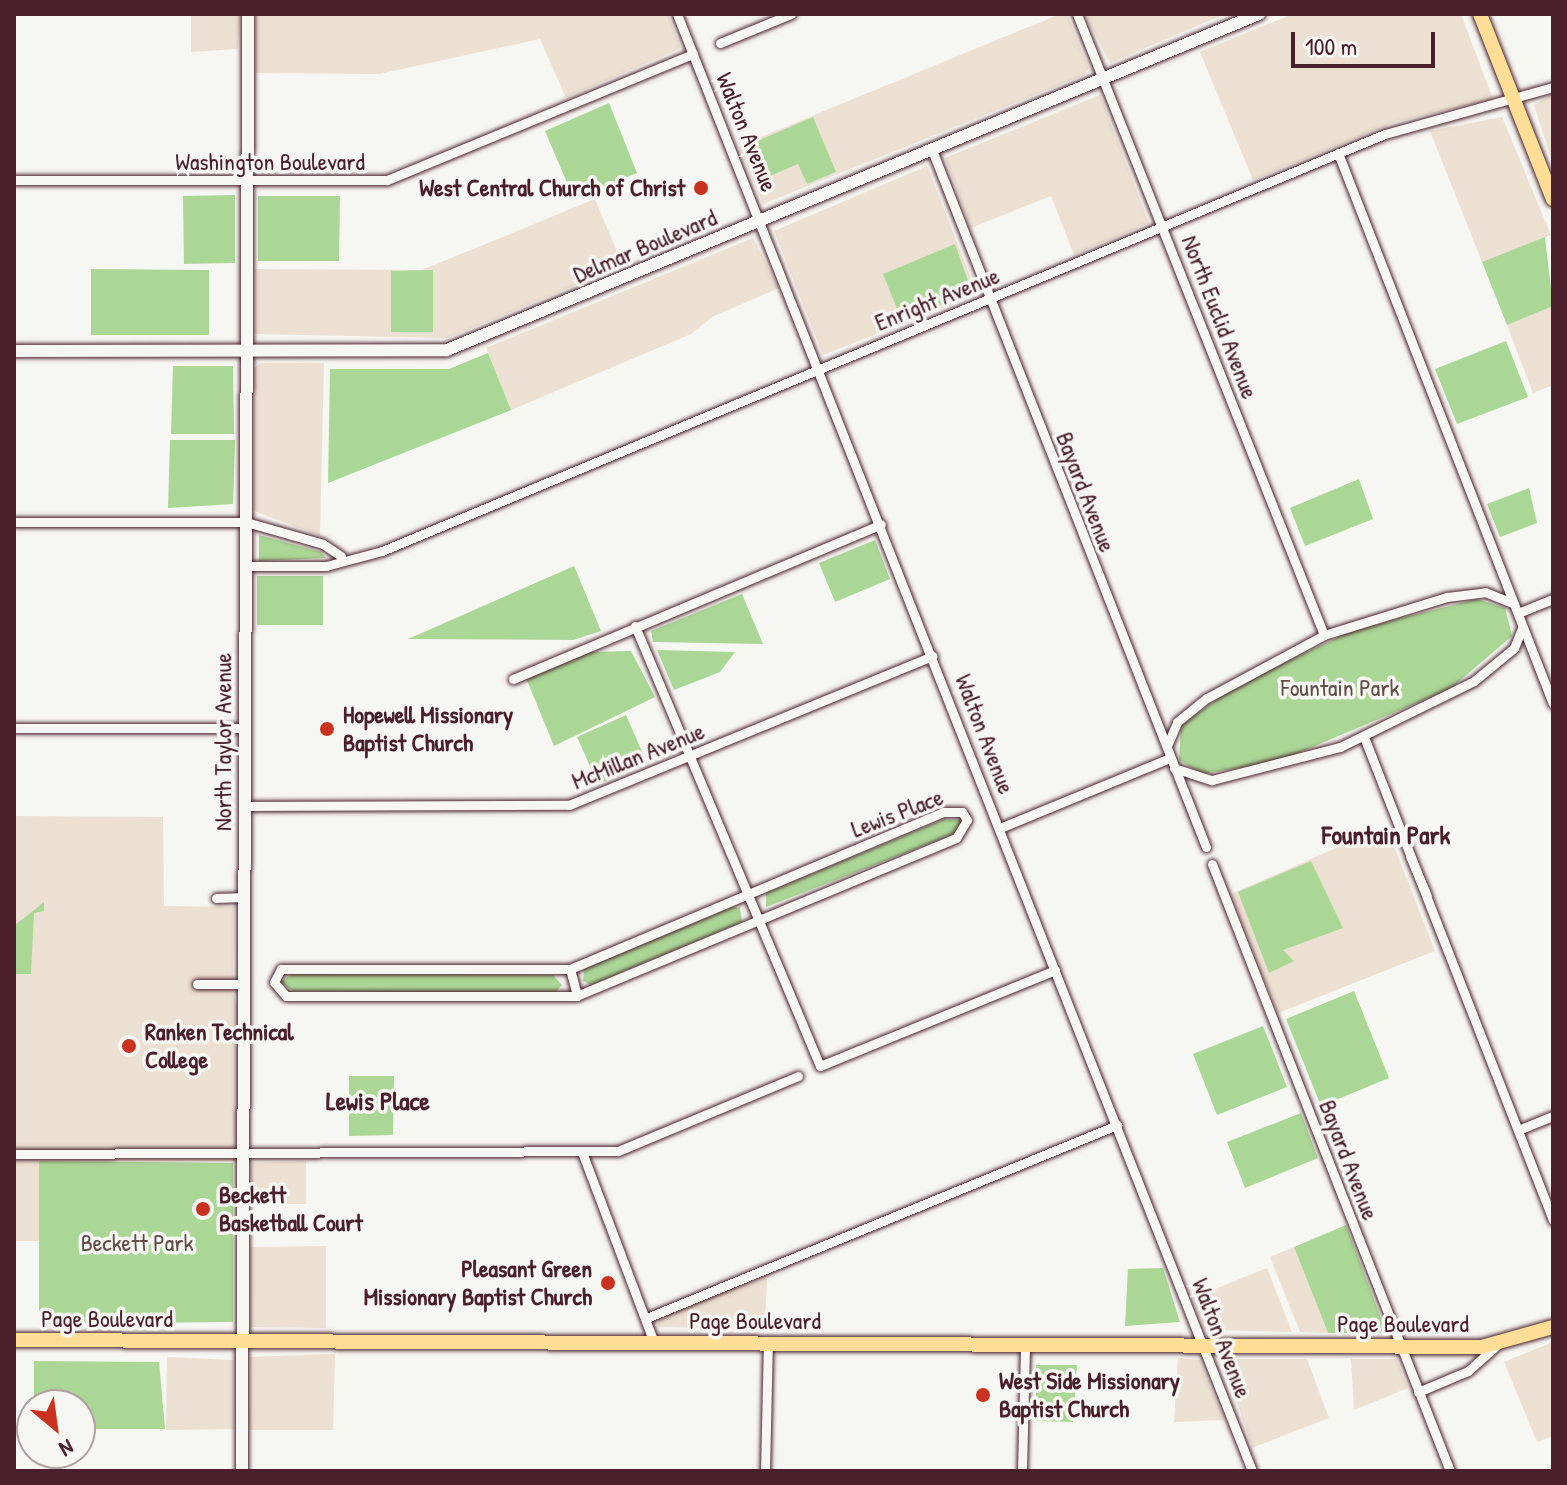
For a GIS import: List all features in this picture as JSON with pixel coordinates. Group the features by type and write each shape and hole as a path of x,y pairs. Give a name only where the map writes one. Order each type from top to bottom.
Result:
{"main road":[{"path":"1480,14 1553,199"},
{"name":"Page Boulevard","path":"14,1340 1496,1346 1553,1327"}],"street":[{"name":"North Taylor Avenue","path":"242,1471 248,14"},
{"name":"Walton Avenue","path":"677,14 820,368 1252,1471"},
{"path":"720,43 791,14"},
{"name":"North Euclid Avenue","path":"1077,14 1324,635"},
{"name":"Delmar Boulevard","path":"14,351 447,350 1259,14"},
{"name":"Washington Boulevard","path":"14,180 247,183 387,180 693,54"},
{"name":"Enright Avenue","path":"246,566 326,566 341,556 382,551 1385,134 1515,102 1553,87"},
{"name":"Bayard Avenue","path":"932,150 1206,847"},
{"path":"1338,153 1553,704"},
{"path":"14,522 246,522 323,544 341,556"},
{"path":"513,679 881,524"},
{"path":"1170,759 1174,725 1191,709 1324,635 1447,597 1485,592 1516,609 1553,599"},
{"path":"1170,759 1199,780 1236,777 1364,737 1493,667 1515,646 1522,625"},
{"path":"635,626 820,1066 1055,970"},
{"name":"McMillan Avenue","path":"245,806 569,805 933,656"},
{"path":"14,728 245,728"},
{"path":"1364,737 1553,1220"},
{"path":"1000,828 1170,759"},
{"name":"Lewis Place","path":"956,810 967,820 956,838 759,920 577,996 286,996 274,982 281,969 570,969 944,812 956,810"},
{"name":"Bayard Avenue","path":"1212,864 1450,1471"},
{"path":"216,898 245,897"},
{"path":"570,969 577,996"},
{"path":"197,984 244,984"},
{"path":"14,1154 243,1150 618,1151 798,1076"},
{"path":"1518,1130 1553,1116"},
{"path":"649,1317 1117,1125"},
{"path":"582,1152 649,1317 654,1343"},
{"path":"765,1471 768,1343"},
{"path":"1022,1471 1025,1345"},
{"name":"Page Boulevard","path":"1418,1392 1468,1371 1496,1346"}],"shaded area":[{"path":"191,14 240,14 238,49 191,52"},
{"path":"256,14 668,14 681,48 566,98 540,39 379,74 256,73"},
{"path":"1060,14 1067,14 1089,68 1084,75 763,204 739,146"},
{"path":"1085,14 1225,14 1110,63"},
{"path":"1293,14 1461,14 1493,99 1396,122 1253,180 1200,52"},
{"path":"1553,93 1553,164 1534,105"},
{"path":"1100,95 1149,223 1074,255 1051,196 971,228 945,158"},
{"path":"1502,117 1551,235 1482,262 1430,131"},
{"path":"927,166 977,294 823,355 774,231"},
{"path":"595,199 623,266 447,338 255,334 255,269 422,270"},
{"path":"753,238 779,288 712,317 691,334 511,410 486,348"},
{"path":"1553,306 1553,385 1533,393 1507,325"},
{"path":"260,363 324,363 320,536 254,511 254,368"},
{"name":"Ranken Technical College","path":"14,816 163,817 164,906 234,907 233,994 244,1027 243,1161 39,1161 39,1241 14,1241"},
{"path":"1386,826 1435,951 1278,1013 1231,894"},
{"path":"306,1161 306,1204 251,1204 251,1163"},
{"path":"326,1246 326,1328 251,1327 250,1247"},
{"path":"1294,1247 1328,1333 1300,1332 1270,1257"},
{"path":"1267,1268 1292,1332 1205,1330 1193,1298"},
{"path":"767,1277 765,1329 657,1327 660,1316"},
{"path":"1553,1342 1553,1436 1537,1442 1504,1362"},
{"path":"335,1354 333,1430 249,1430 250,1357"},
{"path":"167,1357 233,1360 234,1429 166,1430"},
{"path":"1178,1358 1200,1360 1224,1420 1174,1422"},
{"path":"1223,1359 1307,1359 1329,1418 1252,1448"},
{"path":"1351,1359 1397,1359 1408,1388 1354,1410"}],"green space":[{"path":"609,103 637,173 574,199 545,131"},
{"path":"813,117 836,172 807,184 798,164 761,180 746,146"},
{"path":"235,195 235,263 184,264 183,196"},
{"path":"258,196 340,196 339,261 258,261"},
{"path":"1545,237 1553,306 1507,325 1482,262"},
{"path":"955,244 972,292 902,321 883,274"},
{"path":"91,269 209,270 209,335 91,335"},
{"path":"433,270 433,332 391,332 391,271"},
{"path":"1506,341 1528,397 1457,424 1435,369"},
{"path":"488,353 511,410 328,483 330,369 449,369"},
{"path":"173,366 233,366 234,434 171,434"},
{"path":"170,440 235,440 233,504 168,508"},
{"path":"1359,479 1373,519 1305,546 1290,508"},
{"path":"1529,488 1537,523 1500,537 1487,504"},
{"path":"259,535 321,552 326,558 259,561"},
{"path":"875,540 890,579 835,602 819,563"},
{"path":"574,566 601,631 573,640 408,639"},
{"path":"257,576 323,576 323,625 257,625"},
{"path":"742,594 763,644 653,642 651,631"},
{"name":"Fountain Park","path":"1477,599 1505,608 1512,636 1450,689 1279,761 1203,774 1179,760 1181,726 1236,685 1354,630"},
{"path":"657,650 735,652 720,672 674,690"},
{"path":"631,651 655,697 554,746 526,678 587,652"},
{"path":"626,715 647,763 598,784 577,737"},
{"path":"944,819 963,820 954,834 766,907 766,893"},
{"path":"1311,861 1343,928 1283,950 1294,961 1269,973 1238,892"},
{"path":"44,902 44,911 34,913 31,974 14,974 14,926"},
{"path":"732,907 740,908 742,922 591,985 583,981 584,969"},
{"path":"292,974 553,975 562,985 555,993 293,991 280,982"},
{"path":"1354,991 1389,1078 1321,1106 1286,1019"},
{"path":"1263,1026 1287,1087 1217,1115 1193,1054"},
{"path":"349,1076 394,1076 393,1135 349,1136"},
{"path":"1301,1113 1318,1158 1245,1188 1227,1142"},
{"name":"Beckett Park","path":"39,1161 233,1163 233,1322 39,1324"},
{"path":"1346,1225 1384,1326 1381,1333 1328,1333 1294,1247"},
{"path":"1163,1268 1180,1322 1125,1326 1128,1269"},
{"path":"34,1361 159,1362 165,1429 96,1429 96,1389 34,1389"},
{"path":"1036,1365 1077,1365 1073,1422 1036,1421"}],"place":[{"name":"West Central Church of Christ","path":"701,188"},
{"name":"Hopewell Missionary Baptist Church","path":"327,729"},
{"name":"Ranken Technical College","path":"129,1046"},
{"name":"Beckett Basketball Court","path":"203,1209"},
{"name":"Pleasant Green Missionary Baptist Church","path":"608,1283"},
{"name":"West Side Missionary Baptist Church","path":"983,1395"}],"district":[{"name":"Fountain Park","path":"1386,835"},
{"name":"Lewis Place","path":"378,1101"}]}
